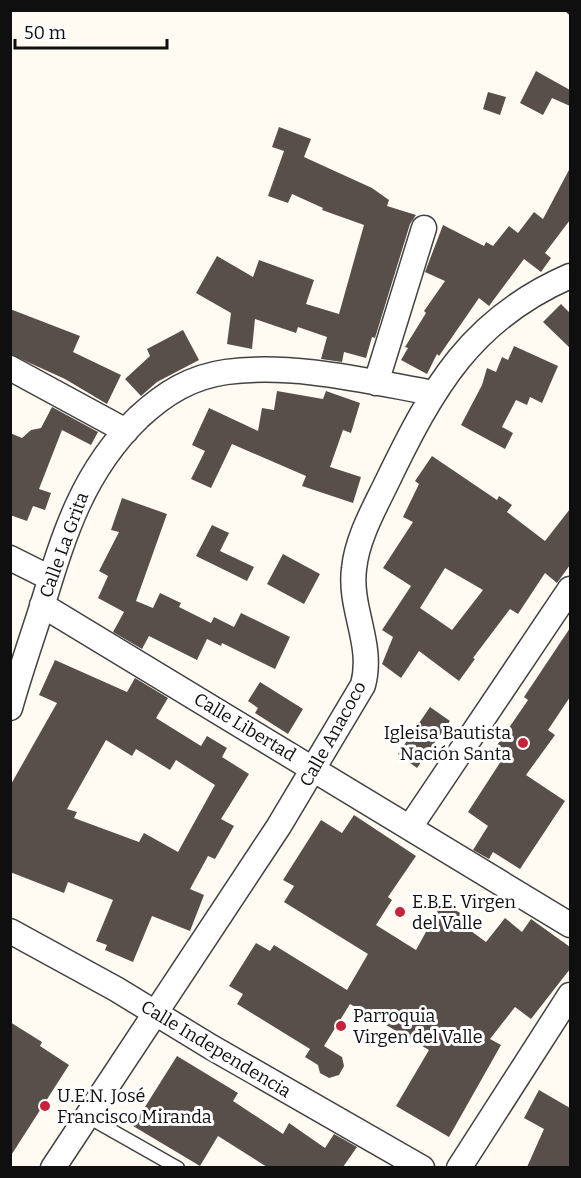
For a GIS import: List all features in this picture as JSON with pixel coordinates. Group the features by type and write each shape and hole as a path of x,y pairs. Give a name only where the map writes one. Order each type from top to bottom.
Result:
{"street":[{"path":"376,383 424,228"},
{"name":"Calle Anacoco","path":"53,1167 156,1014 348,713 366,673 366,642 354,589 354,568 372,513 433,393 467,349 502,314 531,295 570,276"},
{"path":"10,368 126,431"},
{"name":"Calle La Grita","path":"10,708 50,578 82,494 105,454 168,392 184,384 225,372 282,371 433,393"},
{"path":"10,558 50,578"},
{"path":"410,827 570,589"},
{"name":"Calle Libertad","path":"42,605 570,925"},
{"name":"Calle Independencia","path":"10,931 422,1167"},
{"path":"459,1167 570,995"}],"lane":[{"path":"88,1117 178,1167"}],"building":[{"path":"536,71 570,90 570,106 552,98 543,115 520,103"},
{"path":"488,92 506,97 500,115 483,109"},
{"path":"279,127 311,139 304,157 372,188 389,200 387,206 416,215 410,224 375,338 372,337 366,358 344,352 342,362 321,359 327,337 298,327 296,333 255,319 252,349 227,344 231,313 196,293 217,256 253,277 259,260 314,280 306,304 339,314 364,225 322,210 323,208 292,194 288,203 268,196 284,151 272,147"},
{"path":"570,168 570,220 545,253 551,258 541,272 524,259 489,306 479,298 439,356 437,354 427,374 401,360 408,348 405,347 426,313 424,311 445,281 425,272 443,225 484,246 486,242 493,246 509,226 518,233 534,212 543,219"},
{"path":"561,304 570,313 570,348 543,322"},
{"path":"10,309 80,336 73,352 121,375 107,404 65,379 10,354"},
{"path":"183,330 199,360 157,382 141,396 125,379 150,356 147,349"},
{"path":"514,346 558,366 542,403 530,397 527,405 516,400 502,427 513,433 505,449 461,425 482,385 487,368 496,372 502,357 508,360"},
{"path":"277,391 323,399 326,391 360,403 351,433 343,430 330,467 361,477 353,503 302,486 306,476 232,444 211,488 191,479 205,451 192,445 209,408 258,431 262,408 274,410"},
{"path":"52,407 98,432 91,445 62,430 39,489 51,493 45,510 33,506 27,521 10,515 10,433 22,438 31,430 41,428"},
{"path":"432,456 497,500 499,496 512,505 507,512 545,541 570,509 570,565 557,583 545,573 518,614 510,609 473,658 475,659 459,681 419,651 401,678 382,664 393,637 382,630 411,586 383,568 413,522 403,517 419,484 415,481","holes":["445,568 483,590 452,630 420,608"]},
{"path":"122,498 167,514 136,601 153,608 160,593 181,603 179,607 211,623 214,617 234,627 241,613 290,637 275,669 222,643 221,646 207,639 197,660 149,636 142,649 113,632 124,612 98,598 108,576 99,571 119,532 111,530"},
{"path":"212,525 229,533 220,551 254,567 247,581 196,556"},
{"path":"283,554 320,574 304,604 267,584"},
{"path":"570,628 570,697 548,730 555,735 526,775 565,801 520,869 493,852 489,859 473,850 488,826 468,812 503,758 493,751 528,700 524,697"},
{"path":"55,660 127,692 135,678 168,698 156,718 201,746 207,736 227,748 222,757 249,774 221,819 234,826 215,859 208,856 190,889 204,895 190,931 152,916 133,962 105,950 107,945 96,941 113,900 68,882 64,893 10,872 10,786 57,703 39,695","holes":["106,740 132,756 136,749 170,770 176,760 215,785 178,852 144,833 139,842 74,818 77,812 67,809"]},
{"path":"260,682 303,709 288,734 255,713 258,708 248,701"},
{"path":"430,707 450,721 417,768 398,754"},
{"path":"354,815 416,856 388,897 392,900 376,925 416,950 442,903 464,915 460,923 486,942 505,918 522,932 531,919 570,947 570,969 531,1019 515,1007 490,1039 501,1045 449,1137 396,1106 429,1050 350,1004 324,1046 342,1057 344,1066 339,1075 329,1078 320,1073 318,1065 305,1057 310,1049 237,1004 243,994 229,986 256,943 270,951 274,945 347,990 368,954 284,902 294,886 283,880 321,820 342,833"},
{"path":"10,1022 42,1042 40,1046 69,1065 10,1157"},
{"path":"177,1056 238,1093 233,1101 283,1134 289,1123 325,1148 334,1134 357,1147 343,1167 267,1167 218,1136 200,1166 133,1126"},
{"path":"539,1090 570,1108 570,1167 527,1167 544,1129 524,1118"}],"place":[{"name":"Igleisa Bautista Nación Santa","path":"523,743"},
{"name":"E.B.E. Virgen del Valle","path":"400,912"},
{"name":"Parroquia Virgen del Valle","path":"341,1026"},
{"name":"U.E.N. José Francisco Miranda","path":"45,1106"}]}
